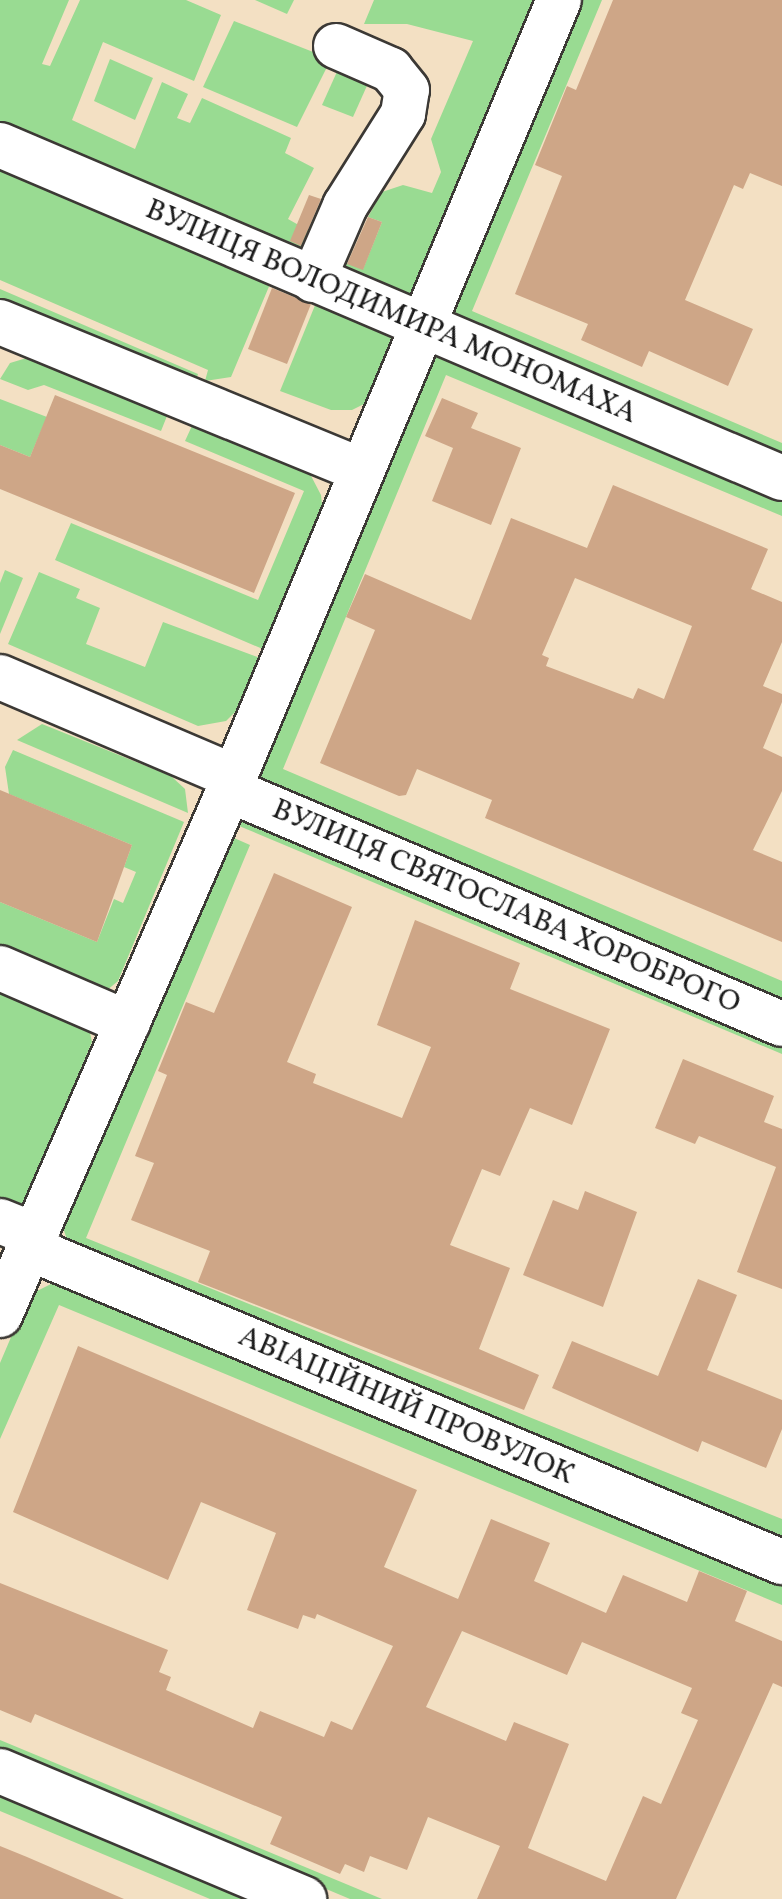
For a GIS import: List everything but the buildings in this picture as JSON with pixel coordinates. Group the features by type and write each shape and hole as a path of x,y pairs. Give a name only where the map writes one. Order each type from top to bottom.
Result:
{"street":[{"path":"0,1315 22,1235 128,1023 232,783 420,326 559,0"},
{"path":"313,280 345,206 403,114 407,90 391,70 336,46"},
{"name":"ВУЛИЦЯ ВОЛОДИМИРА МОНОМАХА","path":"0,145 782,478"},
{"path":"0,322 361,470"},
{"name":"ВУЛИЦЯ СВЯТОСЛАВА ХОРОБРОГО","path":"0,677 232,783 782,1024"},
{"path":"0,968 128,1023"},
{"name":"АВІАЦІЙНИЙ ПРОВУЛОК","path":"22,1235 782,1562"},
{"path":"0,1771 304,1899"}],"green space":[{"path":"0,0 69,0 42,64 50,66 80,0 186,0 221,15 194,81 103,42 72,120 135,149 162,82 188,94 177,118 190,123 202,98 291,138 285,153 314,168 288,219 318,236 333,258 363,269 382,222 368,217 382,192 403,185 432,193 441,172 431,139 473,41 407,24 364,24 374,0 544,0 415,296 407,300 0,133"},
{"path":"255,0 294,0 287,14"},
{"path":"579,0 602,0 472,311 782,443 782,463 451,318 450,306"},
{"path":"234,21 331,59 297,127 203,87"},
{"path":"110,59 153,78 135,120 94,101"},
{"path":"340,65 370,79 353,117 322,105"},
{"path":"0,158 273,277 231,377 205,381 208,370 0,280"},
{"path":"0,289 198,374 195,383 0,307"},
{"path":"318,298 395,329 401,342 368,402 352,410 331,410 280,391"},
{"path":"430,350 782,492 782,516 446,375 283,769 782,981 782,1008 267,788 260,777 260,763"},
{"path":"30,357 171,406 161,431 44,385 28,390 0,379 10,363"},
{"path":"0,399 47,417 30,457 0,445"},
{"path":"196,417 309,472 321,495 323,513 265,650 55,560 71,523 258,600 304,491 185,441"},
{"path":"5,570 23,578 0,634 0,583"},
{"path":"39,572 80,589 76,598 100,608 86,644 145,667 163,622 263,659 241,706 226,721 198,726 8,644"},
{"path":"42,724 171,776 185,789 188,813 17,740"},
{"path":"13,750 184,822 118,981 106,991 0,952 0,902 97,942 114,899 123,903 136,872 124,867 132,845 9,794 5,767"},
{"path":"243,818 782,1038 782,1054 232,823"},
{"path":"225,834 250,845 86,1238 782,1519 782,1546 70,1248 62,1225"},
{"path":"0,982 89,1028 92,1042 17,1220 0,1213"},
{"path":"57,1281 782,1576 782,1605 59,1305 0,1439 0,1363 29,1295"},
{"path":"0,1740 382,1899 350,1899 0,1752"},
{"path":"0,1787 266,1899 210,1899 0,1811"}]}
